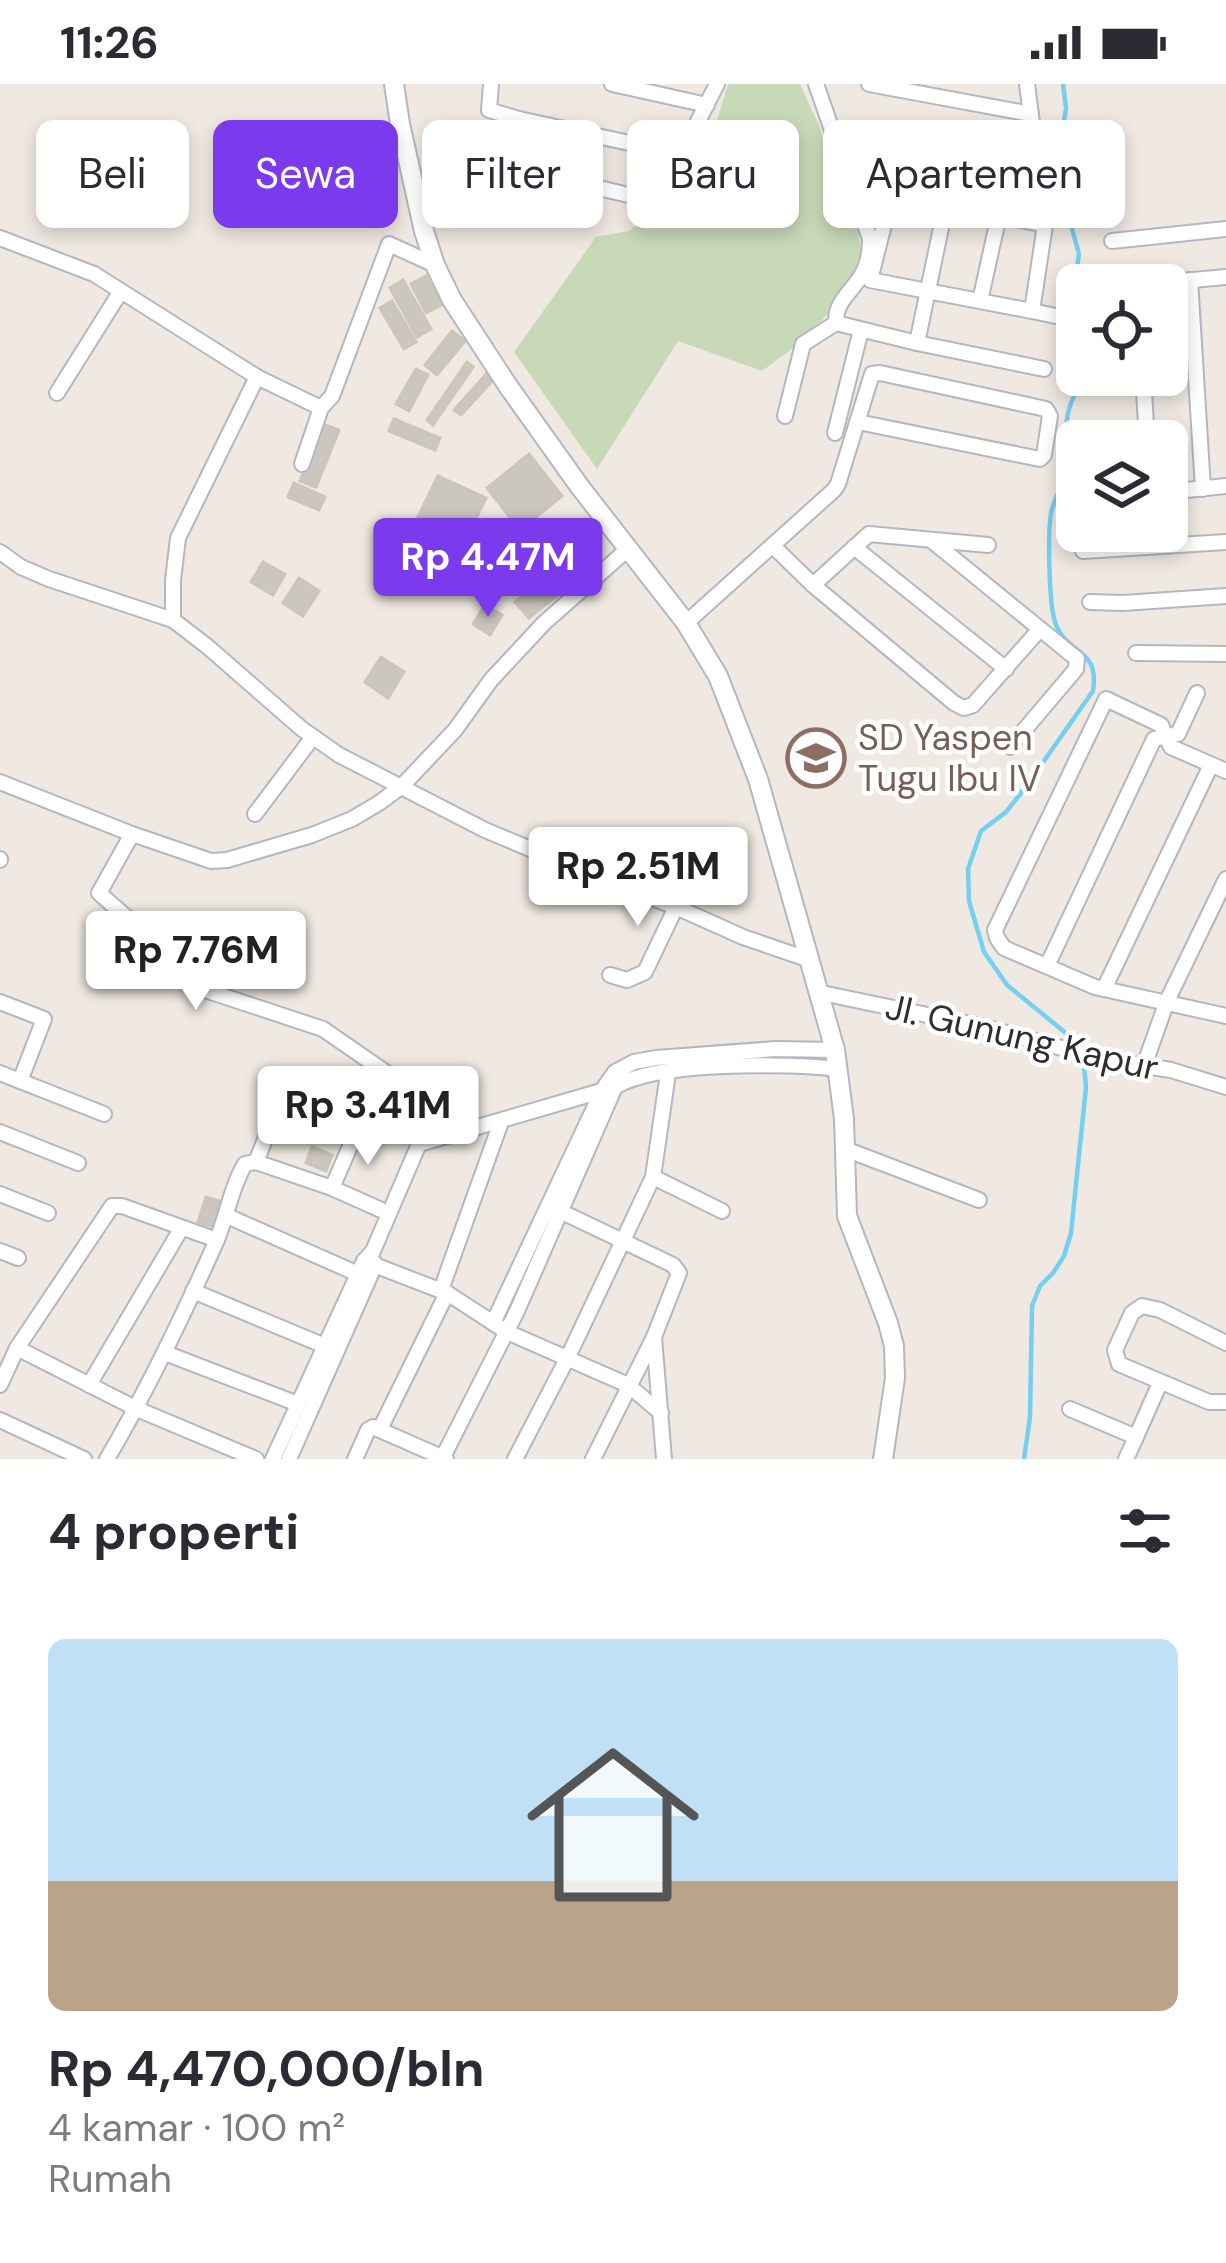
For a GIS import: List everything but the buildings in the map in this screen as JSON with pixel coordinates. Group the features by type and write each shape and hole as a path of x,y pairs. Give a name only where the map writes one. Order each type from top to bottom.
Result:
{"street":[{"path":"394,84 435,265 452,300 508,386 686,623 733,710 768,812 836,1059 847,1216 893,1346 895,1378 883,1459"},
{"path":"491,84 489,110 627,142"},
{"path":"612,84 707,105"},
{"path":"699,120 717,84"},
{"path":"816,84 829,120"},
{"path":"869,84 1031,114"},
{"path":"1028,84 1032,120"},
{"path":"519,119 512,166 627,194"},
{"path":"865,278 870,239 866,228"},
{"path":"836,323 839,305 865,278 881,228"},
{"path":"916,343 940,228"},
{"path":"980,301 996,228"},
{"path":"1032,311 1045,228"},
{"path":"1112,241 1226,229"},
{"path":"0,238 94,274 257,377 321,408"},
{"path":"302,464 389,244 435,265"},
{"path":"1203,489 1190,280 1226,277"},
{"path":"865,278 1056,316"},
{"path":"57,393 121,291"},
{"path":"785,416 803,344 836,323 1044,369"},
{"path":"835,434 861,330"},
{"path":"686,623 834,490 869,378 876,372 1046,409 1050,416 1045,455 1040,459 858,422"},
{"path":"173,620 178,538 257,377"},
{"path":"1188,490 1226,486"},
{"path":"813,585 869,534 988,545"},
{"path":"931,540 1074,656 1078,665 1010,747"},
{"path":"1188,544 1226,542"},
{"path":"774,547 813,585 964,708 973,705 1040,629"},
{"path":"854,548 1006,670"},
{"path":"0,782 198,858 227,860 312,835 352,819 402,786 544,623 628,549"},
{"path":"0,552 49,579 173,620 339,755 484,830 807,959"},
{"path":"1090,602 1226,596"},
{"path":"1136,652 1226,654"},
{"path":"1047,966 1154,739 1178,734 1197,694"},
{"path":"1104,989 1218,768 1171,747 1161,725 1106,699 995,930 997,938 1004,948 1104,989 1226,1016"},
{"path":"255,814 313,737"},
{"path":"132,834 99,893 133,923 159,963 199,988 323,1029 388,1074 406,1099 419,1144 289,1459"},
{"path":"1144,1066 1167,1001 1226,879"},
{"path":"610,975 632,980 644,972 676,907"},
{"name":"Jl. Gunung Kapur","path":"817,992 950,1018 1226,1087"},
{"path":"0,1002 44,1019 20,1081"},
{"path":"500,1327 562,1212 615,1072 656,1058 776,1049 836,1059"},
{"path":"419,1144 635,1078 742,1064 836,1059"},
{"path":"515,1459 653,1177 668,1072"},
{"path":"0,1073 104,1114"},
{"path":"355,1459 370,1428 380,1429 416,1453 444,1458 609,1088"},
{"path":"380,1429 444,1292 501,1122"},
{"path":"256,1162 270,1126"},
{"path":"332,1188 358,1129"},
{"path":"0,1132 77,1162"},
{"path":"845,1149 979,1200"},
{"path":"106,1459 165,1353 248,1162 332,1188 388,1213"},
{"path":"653,1177 722,1211"},
{"path":"0,1194 48,1213"},
{"path":"0,1385 17,1348 108,1208 122,1206 217,1240"},
{"path":"562,1212 673,1265 679,1273 654,1337 593,1459"},
{"path":"226,1216 444,1292 500,1327 628,1385 661,1413"},
{"path":"89,1385 182,1229"},
{"path":"0,1251 18,1258"},
{"path":"273,1459 368,1263"},
{"path":"193,1291 326,1346"},
{"path":"1226,1343 1160,1310 1138,1307 1115,1350 1120,1364 1209,1402 1226,1402"},
{"path":"654,1337 664,1459"},
{"path":"17,1348 136,1409 256,1459"},
{"path":"165,1353 298,1403"},
{"path":"1126,1459 1160,1382"},
{"path":"1070,1409 1136,1437"},
{"path":"0,1420 84,1459"}],"green space":[{"path":"728,84 800,84 823,141 823,228 856,228 862,257 845,295 804,340 762,371 678,341 597,469 514,352 596,237 633,228 799,228 799,120 717,120"}],"waterway":[{"path":"1063,84 1066,108 1059,157 1078,264"},
{"path":"1074,396 1068,412 1064,473 1050,518 1051,599 1060,633 1092,666 1093,691 1006,812 981,831 968,869 969,901 984,952 1007,985 1078,1047"},
{"path":"1024,1459 1030,1417 1032,1306 1040,1286 1064,1256 1071,1233 1086,1087 1083,1056"}],"place":[{"name":"SD Yaspen Tugu Ibu IV","path":"816,758"}]}
